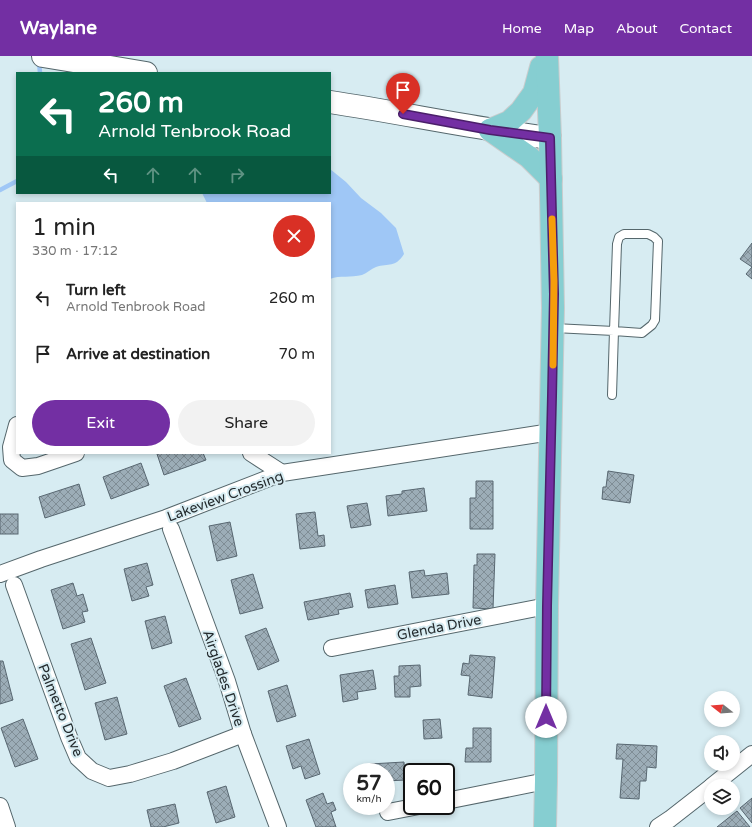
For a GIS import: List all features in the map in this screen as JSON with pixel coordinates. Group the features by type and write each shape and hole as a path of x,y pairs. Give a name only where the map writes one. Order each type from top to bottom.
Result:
{"main road":[{"path":"490,130 508,122 521,111 534,93 545,56"},
{"path":"545,56 550,138 554,281 547,606 545,827"},
{"path":"490,130 529,157 551,179"}],"street":[{"path":"43,56 138,72"},
{"path":"331,102 490,130 550,138"},
{"path":"16,429 11,447 12,460 22,468 38,466 73,454"},
{"name":"Lakeview Crossing","path":"0,574 166,518 282,473 551,432"},
{"path":"253,454 282,473"},
{"name":"Airglades Drive","path":"171,530 227,681 243,734 278,827"},
{"name":"Palmetto Drive","path":"14,586 69,738 78,758 92,771 109,778 130,774 173,761 243,734"},
{"name":"Glenda Drive","path":"332,648 547,606"},
{"path":"720,779 752,754"},
{"path":"455,799 546,781"},
{"path":"658,827 704,792"},
{"path":"0,806 8,827"}],"lane":[{"path":"553,328 614,331 642,333 652,325 655,320 658,241 648,234 624,234 619,237 614,331 612,395"}],"water":[{"path":"331,170 396,228 404,254 395,263 376,267 362,275 331,279 331,202 206,202 202,194 331,194"}],"building":[{"path":"752,243 752,267 740,259"},
{"path":"752,267 752,279 746,274"},
{"path":"157,454 203,454 206,460 164,475"},
{"path":"141,463 149,485 111,499 103,477"},
{"path":"608,471 634,475 630,503 602,499 603,487 606,487"},
{"path":"476,481 493,481 493,529 470,529 470,498 476,498"},
{"path":"79,484 85,505 45,518 39,497"},
{"path":"424,488 427,511 388,516 386,496 402,494 402,491"},
{"path":"367,503 371,525 351,528 347,506"},
{"path":"315,512 318,536 324,535 325,546 300,549 296,514"},
{"path":"0,514 18,514 18,534 0,534"},
{"path":"230,522 237,556 217,561 209,526"},
{"path":"477,554 495,554 493,609 473,608 474,565 477,565"},
{"path":"147,563 153,585 146,587 149,596 132,601 124,569"},
{"path":"424,570 425,576 447,573 449,594 412,598 409,572"},
{"path":"253,574 263,608 240,614 231,580"},
{"path":"73,583 77,596 83,594 88,611 82,612 85,622 63,629 51,590"},
{"path":"395,585 398,604 368,608 365,590"},
{"path":"350,593 353,607 338,610 339,614 308,620 304,602"},
{"path":"165,616 172,643 152,649 145,621"},
{"path":"266,628 279,661 258,670 245,636"},
{"path":"91,638 106,683 85,690 71,644"},
{"path":"470,655 495,657 492,698 468,695 470,676 461,675 463,663 469,664"},
{"path":"0,661 3,661 13,700 0,704"},
{"path":"420,665 421,686 410,687 410,697 395,697 394,676 399,676 399,666"},
{"path":"373,670 376,689 357,692 358,699 343,702 340,675"},
{"path":"186,678 201,719 179,727 164,686"},
{"path":"287,685 296,716 277,722 268,691"},
{"path":"117,697 127,734 105,740 95,703"},
{"path":"23,719 38,759 15,767 1,728"},
{"path":"440,719 442,738 424,739 423,720"},
{"path":"473,728 491,728 491,762 465,762 466,748 473,748"},
{"path":"309,739 320,774 305,779 301,766 293,769 286,746"},
{"path":"617,744 657,746 656,768 647,767 646,781 640,781 639,799 620,798 623,759 616,759"},
{"path":"404,762 403,780 395,781 395,763 387,763"},
{"path":"226,786 235,817 216,823 207,792"},
{"path":"323,793 327,804 333,802 336,810 331,812 336,827 316,827 306,800"},
{"path":"752,798 752,823 740,808"},
{"path":"175,804 179,823 163,827 151,827 147,810"},
{"path":"732,815 740,815 750,827 717,827"}],"waterway":[{"path":"39,61 40,72"},
{"path":"0,190 16,182"}],"slow traffic":[{"path":"552,219 554,281 553,365"}],"route":[{"path":"403,114 490,130 550,138 554,294 546,717"}]}
